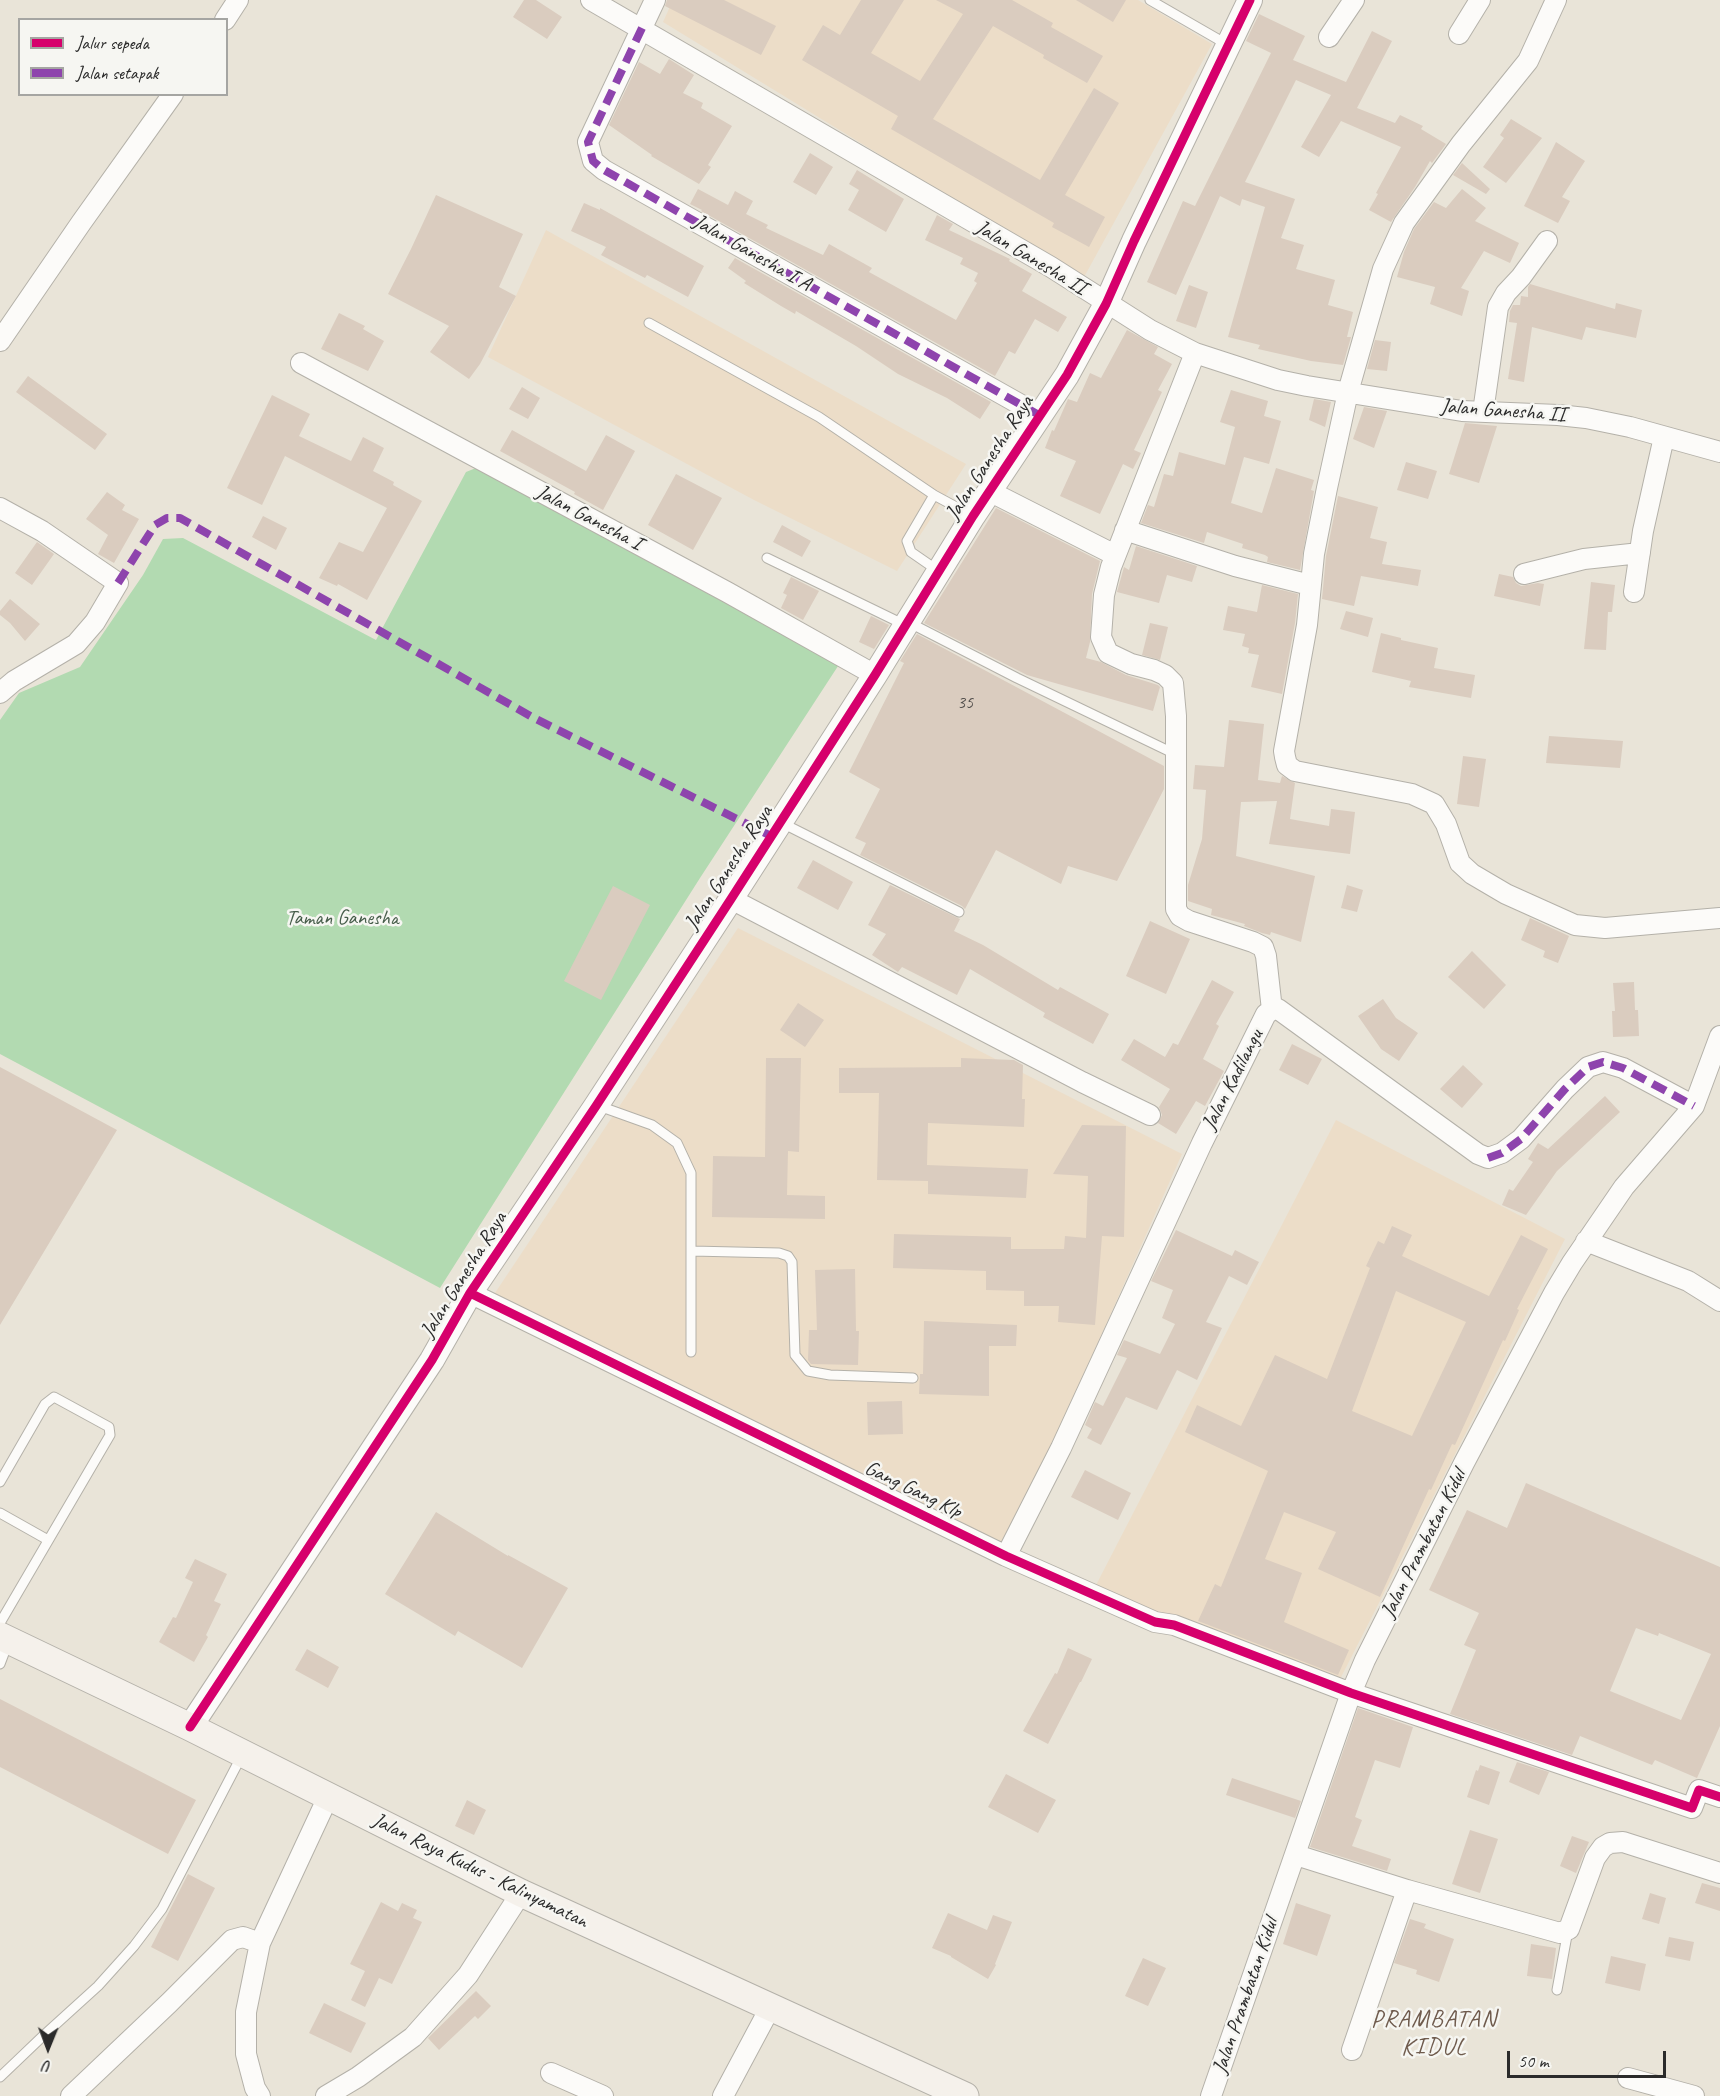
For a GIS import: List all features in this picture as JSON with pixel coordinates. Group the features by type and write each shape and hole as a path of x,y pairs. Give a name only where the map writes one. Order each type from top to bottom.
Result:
{"main road":[{"name":"Jalan Raya Kudus - Kalinyamatan","path":"2,1641 190,1727 521,1893 965,2096"}],"street":[{"path":"226,18 238,0"},
{"name":"Jalan Ganesha II","path":"591,0 1051,267 1150,330 1195,353 1278,380 1452,410 1586,418 1720,452"},
{"name":"Jalan Ganesha I A","path":"655,0 588,142 593,161 604,170 1038,416"},
{"name":"Jalan Ganesha Raya","path":"190,1727 432,1360 470,1293 731,899 875,675 989,491 1067,375 1106,304 1250,0"},
{"path":"1329,37 1354,0"},
{"path":"1459,34 1480,0"},
{"path":"1556,0 1528,61 1461,144 1404,223 1383,269 1348,392 1314,554 1307,625 1284,751 1290,769 1412,794 1434,804 1446,824 1460,863 1472,874 1506,894 1575,925 1605,928 1720,918"},
{"path":"0,341 171,96"},
{"path":"1484,412 1496,316 1500,302 1521,278 1547,241"},
{"path":"1195,353 1115,555 1104,595 1101,620 1103,644 1108,653 1131,664 1166,675 1173,683 1176,716 1176,909 1180,916 1189,921 1263,947 1272,1010"},
{"name":"Jalan Ganesha I","path":"301,363 727,592 875,675"},
{"path":"1634,592 1664,436"},
{"path":"989,491 1115,555"},
{"path":"0,508 42,531 118,584 95,622 76,644 14,681 0,693"},
{"path":"1125,530 1235,566 1310,585"},
{"path":"1524,574 1584,559 1640,553"},
{"path":"731,899 1072,1077 1150,1115"},
{"name":"Jalan Kadilangu","path":"1006,1556 1061,1449 1202,1143 1266,1014 1272,1010 1278,1009 1478,1154 1488,1158 1502,1153 1521,1139 1565,1089 1588,1067 1603,1062 1623,1068 1694,1106"},
{"name":"Jalan Prambatan Kidul","path":"1211,2096 1351,1693 1464,1463 1554,1293 1586,1241 1624,1187 1694,1106 1720,1038"},
{"path":"1586,1241 1688,1281 1720,1301"},
{"name":"Gang Gang Klp","path":"470,1293 1006,1556 1155,1622 1181,1628 1351,1693 1503,1742 1692,1808 1700,1790 1720,1797"},
{"path":"260,2096 255,2088 246,2054 246,2012 260,1943 328,1797"},
{"path":"1296,1855 1407,1890 1560,1933 1568,1930 1595,1858 1603,1847 1610,1843 1623,1842 1720,1873"},
{"path":"1352,2050 1407,1890"},
{"path":"326,2096 358,2077 413,2037 468,1975 521,1893"},
{"path":"71,2096 232,1940 243,1937 260,1943"},
{"path":"723,2096 770,2008"},
{"path":"550,2073 603,2096"},
{"path":"1628,2078 1694,2096"}],"lane":[{"path":"1150,0 1228,45"},
{"path":"649,323 819,417 934,495 973,516"},
{"path":"934,495 907,541 911,552 939,571"},
{"path":"767,558 1175,754"},
{"path":"780,822 959,912"},
{"path":"596,1106 652,1125 677,1143 692,1173 691,1352"},
{"path":"692,1251 779,1253 788,1256 792,1262 795,1355 808,1371 830,1375 913,1378"},
{"path":"0,1482 45,1404 54,1397 109,1427 110,1435 48,1540 2,1641"},
{"path":"0,1513 48,1540"},
{"path":"0,2078 98,1986 134,1946 162,1909 242,1754"},
{"path":"1557,1990 1568,1930"}],"shaded area":[{"path":"673,0 1138,0 1212,44 1083,279 663,22"},
{"path":"546,230 966,464 897,571 754,500 488,357"},
{"path":"738,928 1182,1154 1005,1551 493,1296"},
{"path":"1336,1120 1565,1239 1337,1685 1094,1589"}],"green space":[{"name":"Taman Ganesha","path":"476,468 840,663 700,878 440,1288 0,1054 0,720 19,693 80,667 143,575 163,539 183,538 376,640 466,472"}],"building":[{"path":"524,0 536,0 562,17 547,39 513,17"},
{"path":"667,0 724,0 776,26 761,55 665,6"},
{"path":"861,0 904,0 871,53 920,81 963,14 936,0 1012,0 1053,23 1051,27 1103,56 1087,83 993,26 933,119 1040,180 1094,88 1119,103 1065,195 1105,217 1089,247 1052,227 1054,223 891,129 898,116 802,60 823,25 840,35"},
{"path":"1076,0 1126,0 1113,22"},
{"path":"1259,14 1305,36 1293,60 1346,82 1372,31 1392,41 1357,108 1395,123 1400,115 1423,126 1421,129 1446,144 1432,163 1430,161 1391,222 1369,210 1401,147 1341,121 1319,157 1301,147 1331,95 1296,80 1245,182 1295,199 1281,238 1304,245 1296,269 1335,280 1328,305 1353,312 1347,337 1351,337 1343,365 1311,361 1258,349 1260,345 1228,337 1265,207 1242,199 1240,206 1220,196 1176,295 1147,282 1183,201 1195,206 1271,53 1246,41"},
{"path":"669,59 694,75 683,93 703,103 701,108 732,126 708,165 711,167 699,184 651,156 609,125 639,62 660,74"},
{"path":"1511,119 1542,138 1506,183 1483,167 1504,138 1500,135"},
{"path":"1556,142 1585,161 1562,197 1570,201 1558,223 1524,206"},
{"path":"810,153 833,167 816,195 793,182"},
{"path":"1462,163 1490,189 1486,194 1453,175"},
{"path":"857,170 904,199 886,232 848,210 859,190 849,184"},
{"path":"698,189 728,205 735,191 753,201 746,214 768,225 766,228 823,255 829,244 872,268 869,272 956,320 977,283 974,281 978,273 960,264 963,258 925,240 937,215 953,224 949,230 1010,259 1009,261 1032,274 1022,291 1067,317 1058,332 1035,319 1015,354 1009,351 995,376 701,211 690,204"},
{"path":"1462,189 1486,208 1475,221 1519,243 1510,263 1484,251 1461,288 1469,291 1462,316 1430,304 1435,287 1397,277 1414,229 1434,202 1446,208"},
{"path":"436,195 523,234 499,287 516,296 480,364 469,379 430,352 449,326 388,294"},
{"path":"584,203 600,210 600,208 704,266 688,297 647,275 645,278 601,255 606,247 571,231"},
{"path":"735,258 991,402 980,419 947,398 898,374 856,346 796,311 795,314 744,283 746,281 728,268"},
{"path":"1530,284 1615,309 1616,303 1642,310 1636,338 1586,327 1582,340 1532,327 1524,382 1508,379 1517,323 1509,322 1510,311 1513,305 1520,305 1521,296 1528,297"},
{"path":"1189,285 1208,292 1196,328 1176,321"},
{"path":"339,313 365,326 363,329 384,341 368,371 321,349"},
{"path":"1127,330 1158,347 1154,354 1172,364 1158,390 1162,392 1134,450 1141,453 1133,469 1123,464 1100,514 1060,496 1076,461 1045,448 1068,399 1077,402 1090,373 1101,378"},
{"path":"1375,340 1391,342 1387,371 1367,369"},
{"path":"28,376 107,434 95,450 16,392"},
{"path":"522,387 540,398 528,419 509,409"},
{"path":"1231,390 1268,401 1264,416 1281,421 1269,464 1244,457 1231,503 1262,513 1276,468 1314,480 1300,570 1267,562 1268,557 1242,548 1243,544 1207,532 1204,543 1141,523 1148,505 1154,507 1164,474 1173,476 1179,452 1225,465 1235,427 1220,422"},
{"path":"272,395 310,414 299,436 351,461 363,437 384,448 373,471 422,501 367,600 338,584 337,586 319,578 339,542 363,552 387,508 285,456 262,505 227,488"},
{"path":"1314,399 1331,402 1325,427 1309,420"},
{"path":"1364,407 1387,411 1374,448 1353,439"},
{"path":"1465,423 1497,426 1479,483 1449,474"},
{"path":"512,430 586,471 606,435 635,451 603,510 500,451"},
{"path":"1406,462 1437,471 1428,499 1397,490"},
{"path":"676,474 722,498 693,550 648,525"},
{"path":"107,492 125,505 122,510 139,519 114,563 98,554 108,535 86,519"},
{"path":"1338,496 1378,507 1370,538 1387,542 1382,564 1421,570 1418,586 1361,576 1354,606 1322,599 1326,556"},
{"path":"996,508 1100,561 1092,594 1090,642 1086,658 1101,662 1126,675 1158,685 1160,687 1153,711 1027,675 924,623"},
{"path":"263,516 287,528 276,550 252,537"},
{"path":"782,525 811,541 802,557 773,542"},
{"path":"37,542 54,554 32,585 15,573"},
{"path":"1136,546 1197,566 1192,582 1167,575 1159,603 1117,592 1124,567 1129,570"},
{"path":"1499,574 1513,577 1521,586 1544,584 1540,606 1494,596"},
{"path":"791,577 819,591 803,620 781,608 787,595 783,593"},
{"path":"1591,582 1615,585 1612,612 1608,612 1606,650 1584,649"},
{"path":"1262,585 1298,594 1282,694 1251,687 1259,655 1248,653 1249,648 1242,646 1245,634 1223,630 1228,606 1257,612"},
{"path":"10,599 40,624 25,641 0,615 0,611"},
{"path":"1346,611 1373,618 1368,637 1340,629"},
{"path":"871,616 889,625 874,649 859,642"},
{"path":"1150,623 1168,627 1160,660 1142,655"},
{"path":"1381,633 1438,648 1434,668 1475,675 1471,698 1409,687 1411,681 1372,672"},
{"path":"917,634 1164,766 1164,789 1117,881 1068,866 1061,884 996,850 965,909 860,855 866,843 855,838 880,789 849,772 904,663 900,661"},
{"path":"1229,720 1264,724 1258,780 1280,783 1282,776 1295,783 1290,819 1329,826 1331,809 1355,812 1350,854 1269,844 1277,801 1241,802 1236,856 1315,876 1301,942 1271,932 1270,935 1262,933 1244,926 1245,924 1211,915 1212,909 1188,901 1188,885 1202,839 1206,790 1193,789 1195,765 1224,767"},
{"path":"1549,736 1623,741 1620,768 1546,763"},
{"path":"1463,756 1486,759 1479,807 1457,804"},
{"path":"813,860 853,882 838,910 797,888"},
{"path":"890,885 960,919 954,931 983,945 1058,990 1060,987 1109,1014 1093,1044 1043,1017 1045,1013 970,969 957,995 902,967 898,972 872,955 886,934 868,925"},
{"path":"1347,885 1363,890 1357,912 1341,908"},
{"path":"613,886 650,905 601,1000 564,981"},
{"path":"1530,918 1569,936 1558,963 1543,957 1545,951 1521,940"},
{"path":"1150,921 1190,939 1166,994 1126,976"},
{"path":"1472,951 1506,985 1484,1009 1448,977"},
{"path":"1212,980 1234,992 1216,1024 1219,1026 1203,1059 1224,1071 1205,1106 1196,1101 1176,1134 1158,1123 1162,1115 1159,1107 1170,1089 1121,1060 1134,1039 1165,1057 1173,1043 1178,1045"},
{"path":"1634,982 1639,1036 1613,1037 1612,1011 1615,1011 1613,983"},
{"path":"1383,999 1396,1018 1418,1033 1399,1061 1381,1049 1358,1016"},
{"path":"798,1003 824,1020 805,1047 780,1030"},
{"path":"1292,1044 1322,1059 1308,1085 1279,1070"},
{"path":"766,1058 801,1058 799,1152 788,1151 787,1195 825,1196 825,1219 712,1217 713,1156 765,1157"},
{"path":"961,1058 1014,1060 1023,1065 1024,1127 928,1123 927,1165 1028,1169 1026,1198 928,1194 928,1181 877,1180 879,1093 839,1093 839,1068 961,1067"},
{"path":"1463,1065 1483,1084 1462,1108 1440,1089"},
{"path":"0,1067 117,1130 0,1325"},
{"path":"1605,1096 1620,1112 1557,1171 1526,1215 1502,1205 1509,1189 1513,1191 1533,1162 1528,1159 1538,1143 1548,1149"},
{"path":"1082,1125 1126,1126 1124,1237 1102,1236 1095,1325 1058,1322 1059,1306 1024,1306 1024,1291 986,1290 986,1271 893,1268 894,1234 1011,1237 1011,1249 1064,1249 1065,1236 1086,1238 1088,1176 1053,1174"},
{"path":"1392,1226 1412,1235 1402,1256 1489,1296 1521,1235 1548,1249 1517,1309 1519,1310 1505,1341 1503,1340 1455,1445 1452,1444 1431,1490 1429,1489 1380,1597 1318,1569 1336,1532 1284,1512 1265,1559 1302,1573 1284,1622 1349,1650 1338,1675 1198,1621 1215,1584 1221,1587 1268,1471 1185,1432 1197,1405 1241,1426 1275,1355 1327,1379 1370,1268 1366,1266 1378,1241 1384,1244","holes":["1396,1291 1466,1322 1412,1436 1352,1411"]},
{"path":"1176,1230 1232,1256 1235,1250 1259,1262 1247,1285 1229,1276 1206,1322 1222,1328 1197,1380 1177,1370 1157,1410 1126,1397 1101,1445 1087,1438 1092,1429 1085,1425 1095,1402 1103,1406 1127,1358 1117,1355 1124,1340 1160,1354 1175,1324 1162,1318 1173,1290 1151,1281"},
{"path":"855,1269 856,1331 859,1331 858,1365 811,1364 808,1360 809,1330 817,1330 815,1270"},
{"path":"924,1321 1017,1325 1016,1346 989,1346 989,1396 919,1394 920,1374 923,1374"},
{"path":"902,1401 903,1434 868,1435 867,1402"},
{"path":"1085,1470 1131,1493 1118,1520 1071,1497"},
{"path":"1526,1483 1720,1567 1720,1726 1697,1778 1655,1760 1652,1765 1580,1736 1572,1755 1450,1714 1476,1650 1464,1645 1479,1613 1429,1590 1467,1510 1507,1528","holes":["1636,1628 1658,1636 1659,1633 1711,1654 1681,1720 1610,1691"]},
{"path":"436,1512 508,1556 568,1588 522,1668 458,1631 455,1636 385,1594"},
{"path":"195,1559 227,1574 214,1601 221,1604 206,1635 208,1637 194,1662 159,1642 173,1617 176,1618 193,1582 185,1578"},
{"path":"1068,1648 1092,1659 1048,1744 1023,1731 1055,1673 1057,1674"},
{"path":"307,1649 339,1667 328,1688 295,1670"},
{"path":"0,1699 196,1800 168,1854 0,1767"},
{"path":"1358,1708 1413,1727 1400,1768 1375,1760 1355,1817 1362,1820 1352,1846 1391,1859 1387,1871 1310,1847"},
{"path":"1517,1762 1549,1772 1539,1795 1509,1782"},
{"path":"1480,1765 1500,1772 1489,1805 1467,1797 1476,1770 1478,1771"},
{"path":"1006,1774 1056,1800 1038,1833 988,1807"},
{"path":"1232,1778 1301,1801 1295,1818 1226,1795"},
{"path":"467,1800 486,1810 474,1835 455,1826"},
{"path":"1470,1830 1498,1839 1480,1893 1452,1884"},
{"path":"1572,1836 1589,1842 1576,1873 1560,1866"},
{"path":"188,1874 215,1888 178,1961 151,1947"},
{"path":"1702,1883 1720,1888 1720,1911 1695,1903"},
{"path":"1650,1893 1666,1898 1659,1924 1642,1919"},
{"path":"381,1902 398,1911 402,1903 417,1910 413,1918 422,1922 392,1984 379,1978 365,2007 351,2000 365,1971 350,1964"},
{"path":"1296,1903 1331,1915 1317,1956 1283,1944"},
{"path":"948,1913 987,1930 993,1915 1012,1922 996,1965 988,1979 951,1956 932,1948"},
{"path":"1410,1919 1426,1924 1424,1928 1454,1939 1439,1982 1416,1974 1417,1970 1394,1963"},
{"path":"1669,1937 1694,1942 1690,1961 1665,1956"},
{"path":"1531,1944 1556,1948 1552,1979 1527,1976"},
{"path":"1611,1956 1646,1964 1640,1991 1605,1983"},
{"path":"1143,1958 1166,1968 1148,2006 1125,1996"},
{"path":"476,1991 491,2006 478,2019 475,2016 439,2050 428,2038"},
{"path":"324,2003 366,2023 351,2053 309,2033"}],"marked path":[{"path":"642,28 588,142 593,161 604,170 1039,415"},
{"path":"118,583 155,525 167,518 180,518 534,718 771,836"},
{"path":"1488,1158 1502,1153 1521,1139 1565,1089 1588,1067 1603,1062 1623,1068 1694,1106"}],"cycle path":[{"path":"190,1727 432,1360 470,1293 731,899 875,675 973,516 1067,375 1106,304 1250,0"},
{"path":"470,1293 1006,1556 1155,1622 1174,1625 1351,1693 1692,1808 1699,1790 1720,1797"}],"district":[{"name":"PRAMBATAN KIDUL","path":"1434,2034"}]}
